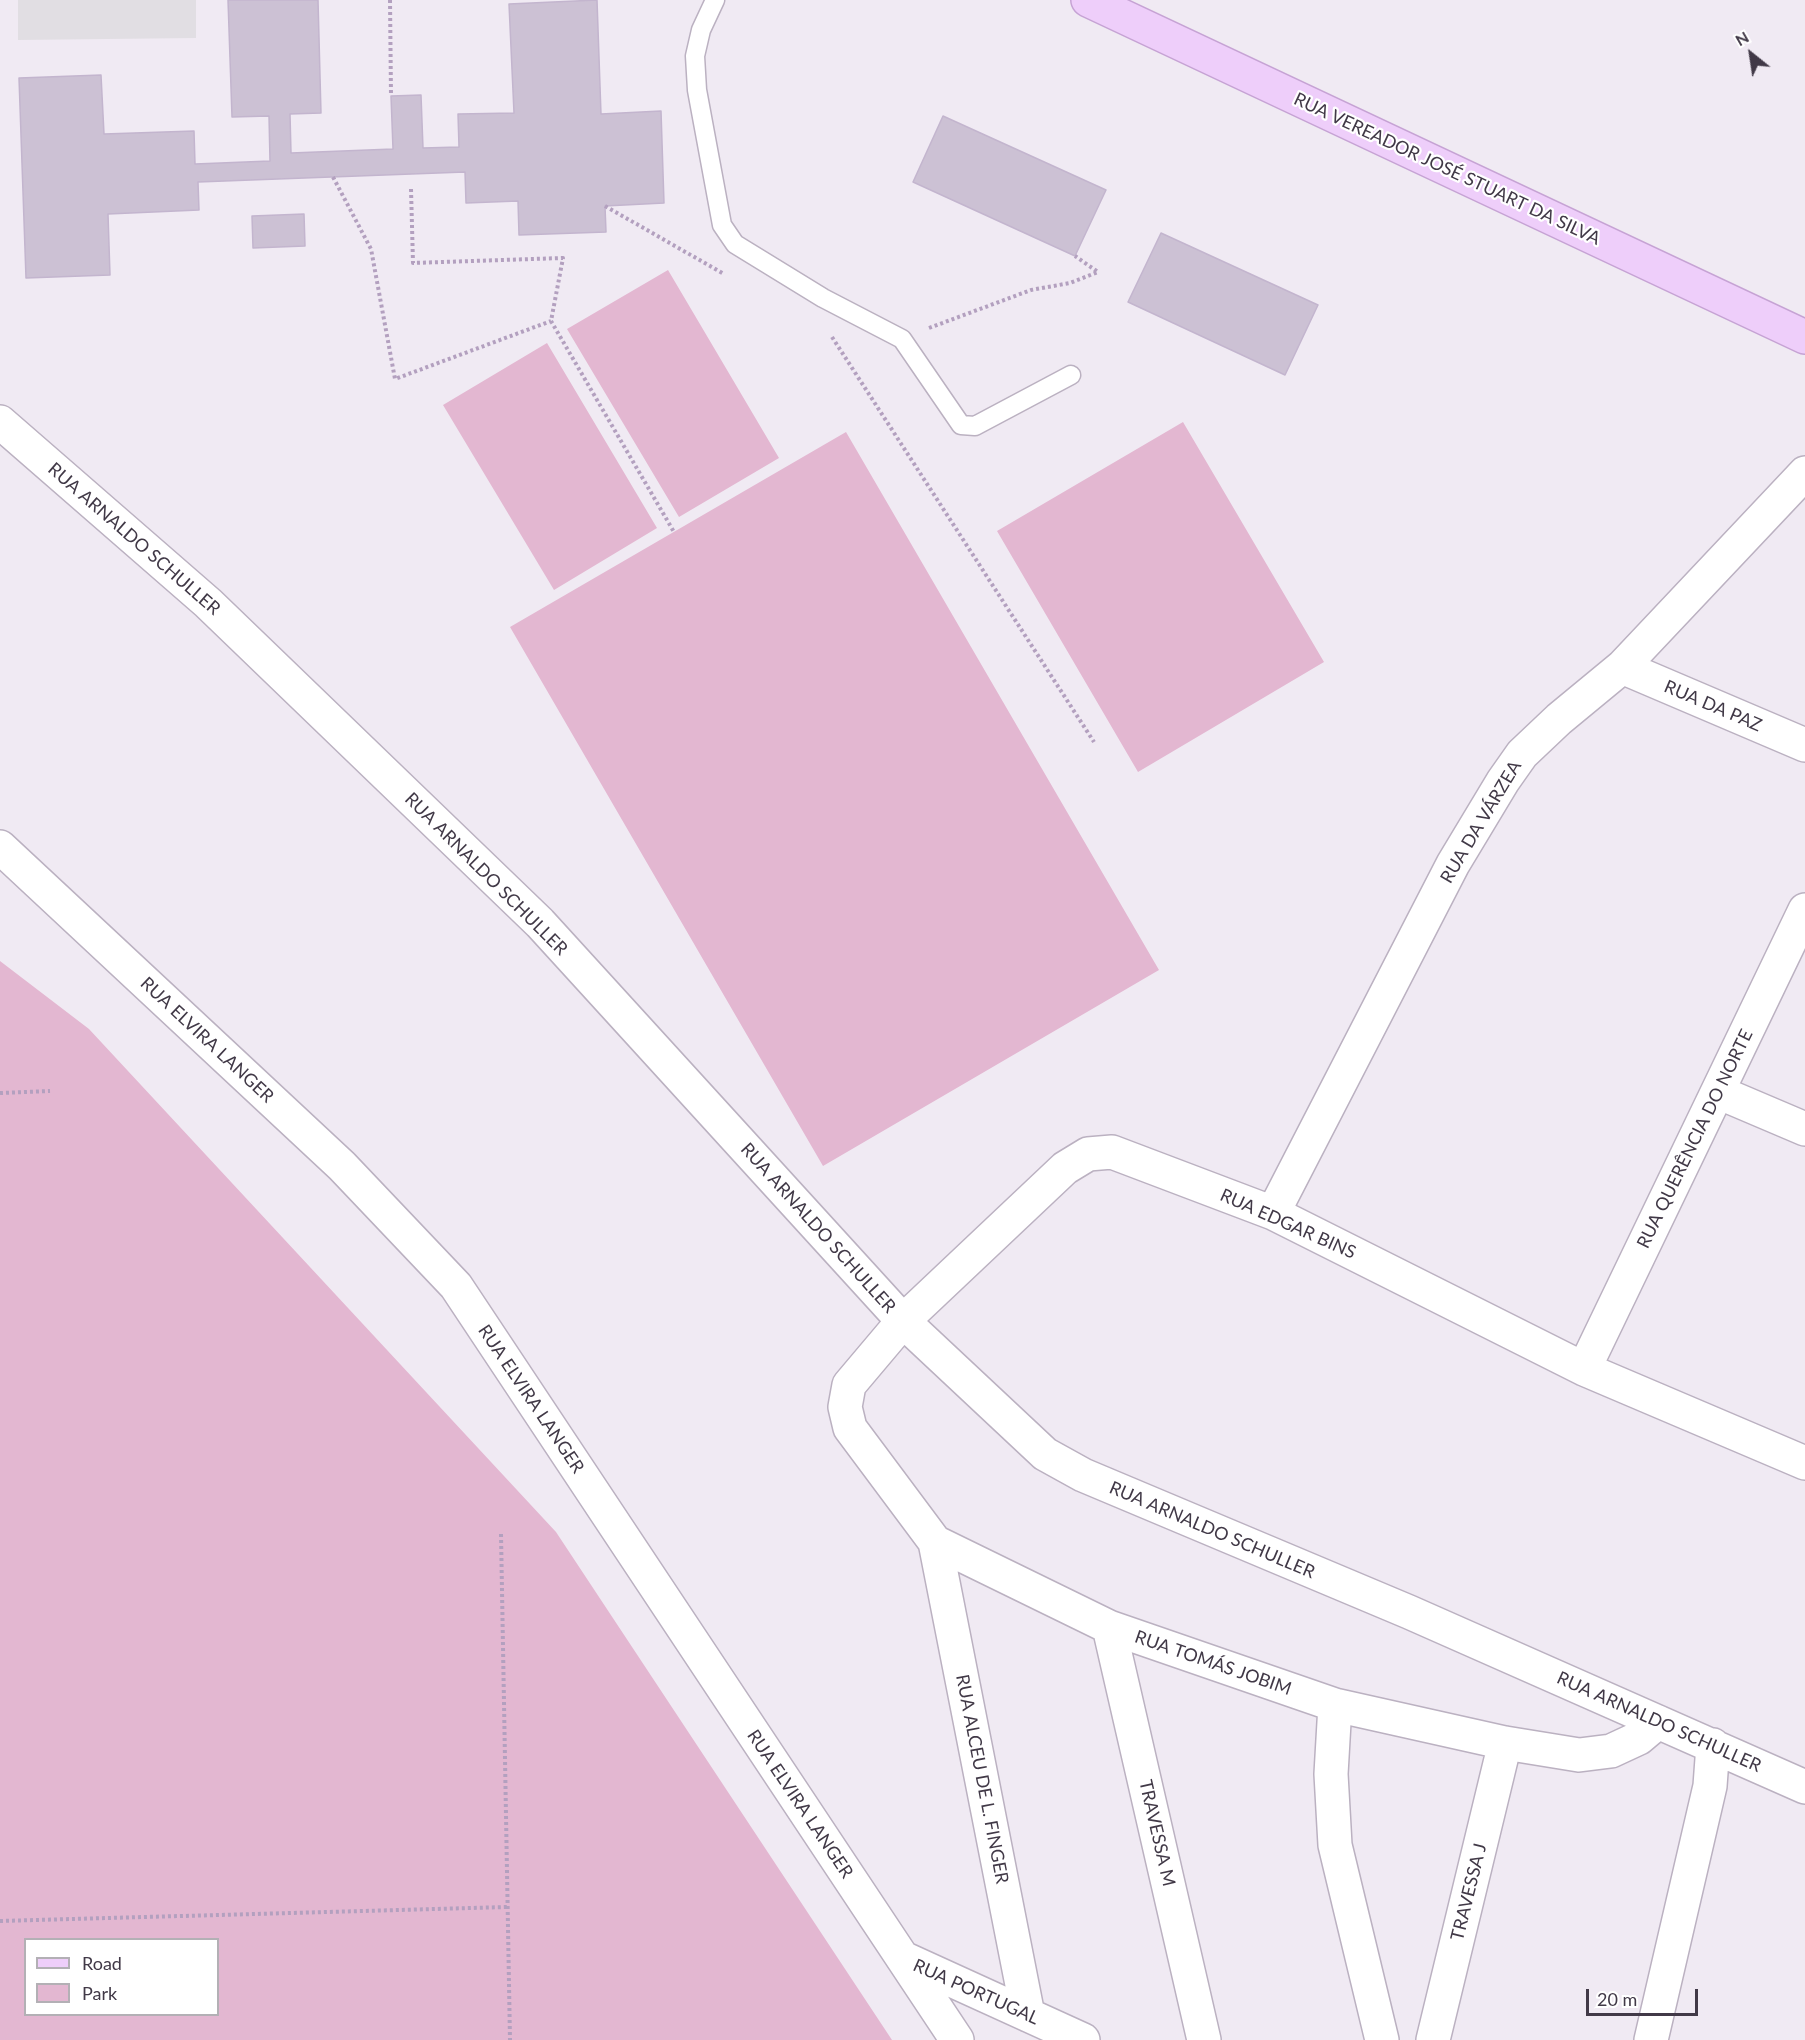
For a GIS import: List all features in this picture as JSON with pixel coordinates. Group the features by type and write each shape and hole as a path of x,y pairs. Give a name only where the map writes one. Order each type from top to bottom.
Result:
{"main road":[{"name":"RUA VEREADOR JOSÉ STUART DA SILVA","path":"1088,0 1805,337"}],"street":[{"name":"RUA ARNALDO SCHULLER","path":"0,422 208,603 540,923 903,1321 1045,1454 1083,1475 1409,1612 1805,1787"},
{"name":"RUA DA VÁRZEA","path":"1273,1213 1453,864 1522,754 1559,719 1622,667 1805,473"},
{"name":"RUA DA PAZ","path":"1622,667 1805,745"},
{"name":"RUA ELVIRA LANGER","path":"0,847 342,1166 456,1286 957,2040"},
{"name":"RUA QUERÊNCIA DO NORTE","path":"1584,1369 1805,910"},
{"path":"1718,1092 1805,1129"},
{"name":"RUA EDGAR BINS","path":"845,1407 849,1385 903,1321 1065,1168 1088,1154 1112,1152 1273,1213 1584,1369 1805,1463"},
{"name":"RUA TOMÁS JOBIM","path":"845,1407 850,1428 935,1542 1109,1627 1335,1705 1505,1743 1579,1755 1611,1750 1639,1738 1658,1722"},
{"name":"RUA ALCEU DE L. FINGER","path":"935,1542 1028,2015"},
{"name":"TRAVESSA M","path":"1109,1627 1204,2040"},
{"path":"1335,1705 1331,1774 1335,1845 1382,2040"},
{"name":"TRAVESSA J","path":"1433,2040 1505,1743"},
{"path":"1651,2040 1710,1786 1713,1745"},
{"name":"RUA PORTUGAL","path":"903,1958 1083,2040"}],"lane":[{"path":"714,0 701,30 695,56 697,90 722,225 735,244 823,298 902,339 961,425 975,426 1071,375"}],"path":[{"path":"390,0 391,96"},
{"path":"333,177 371,249 395,380 551,321"},
{"path":"411,189 413,263 563,258 551,321 674,532"},
{"path":"831,336 1094,742"},
{"path":"0,1093 50,1091"},
{"path":"501,1534 510,2040"},
{"path":"0,1921 508,1907"}],"green space":[{"path":"668,270 779,458 679,517 567,329"},
{"path":"547,343 657,528 554,590 443,405"},
{"path":"1183,422 1324,662 1138,772 997,531"},
{"path":"846,432 1159,970 823,1166 510,627"},
{"path":"0,961 89,1029 556,1532 892,2040 0,2040"}],"shaded area":[{"path":"18,0 196,0 196,38 18,40"}],"building":[{"path":"228,0 318,0 321,113 290,114 291,153 393,149 391,96 421,95 423,148 459,147 458,114 514,113 509,4 597,0 601,114 661,111 664,203 605,206 606,232 519,235 518,201 466,203 465,172 198,182 199,210 108,214 110,275 26,278 19,78 101,75 104,134 194,131 195,164 270,161 269,116 232,117"},
{"path":"943,116 1106,190 1075,256 913,182"},
{"path":"304,214 305,246 253,248 252,216"},
{"path":"1161,233 1318,305 1285,375 1128,302"}]}
